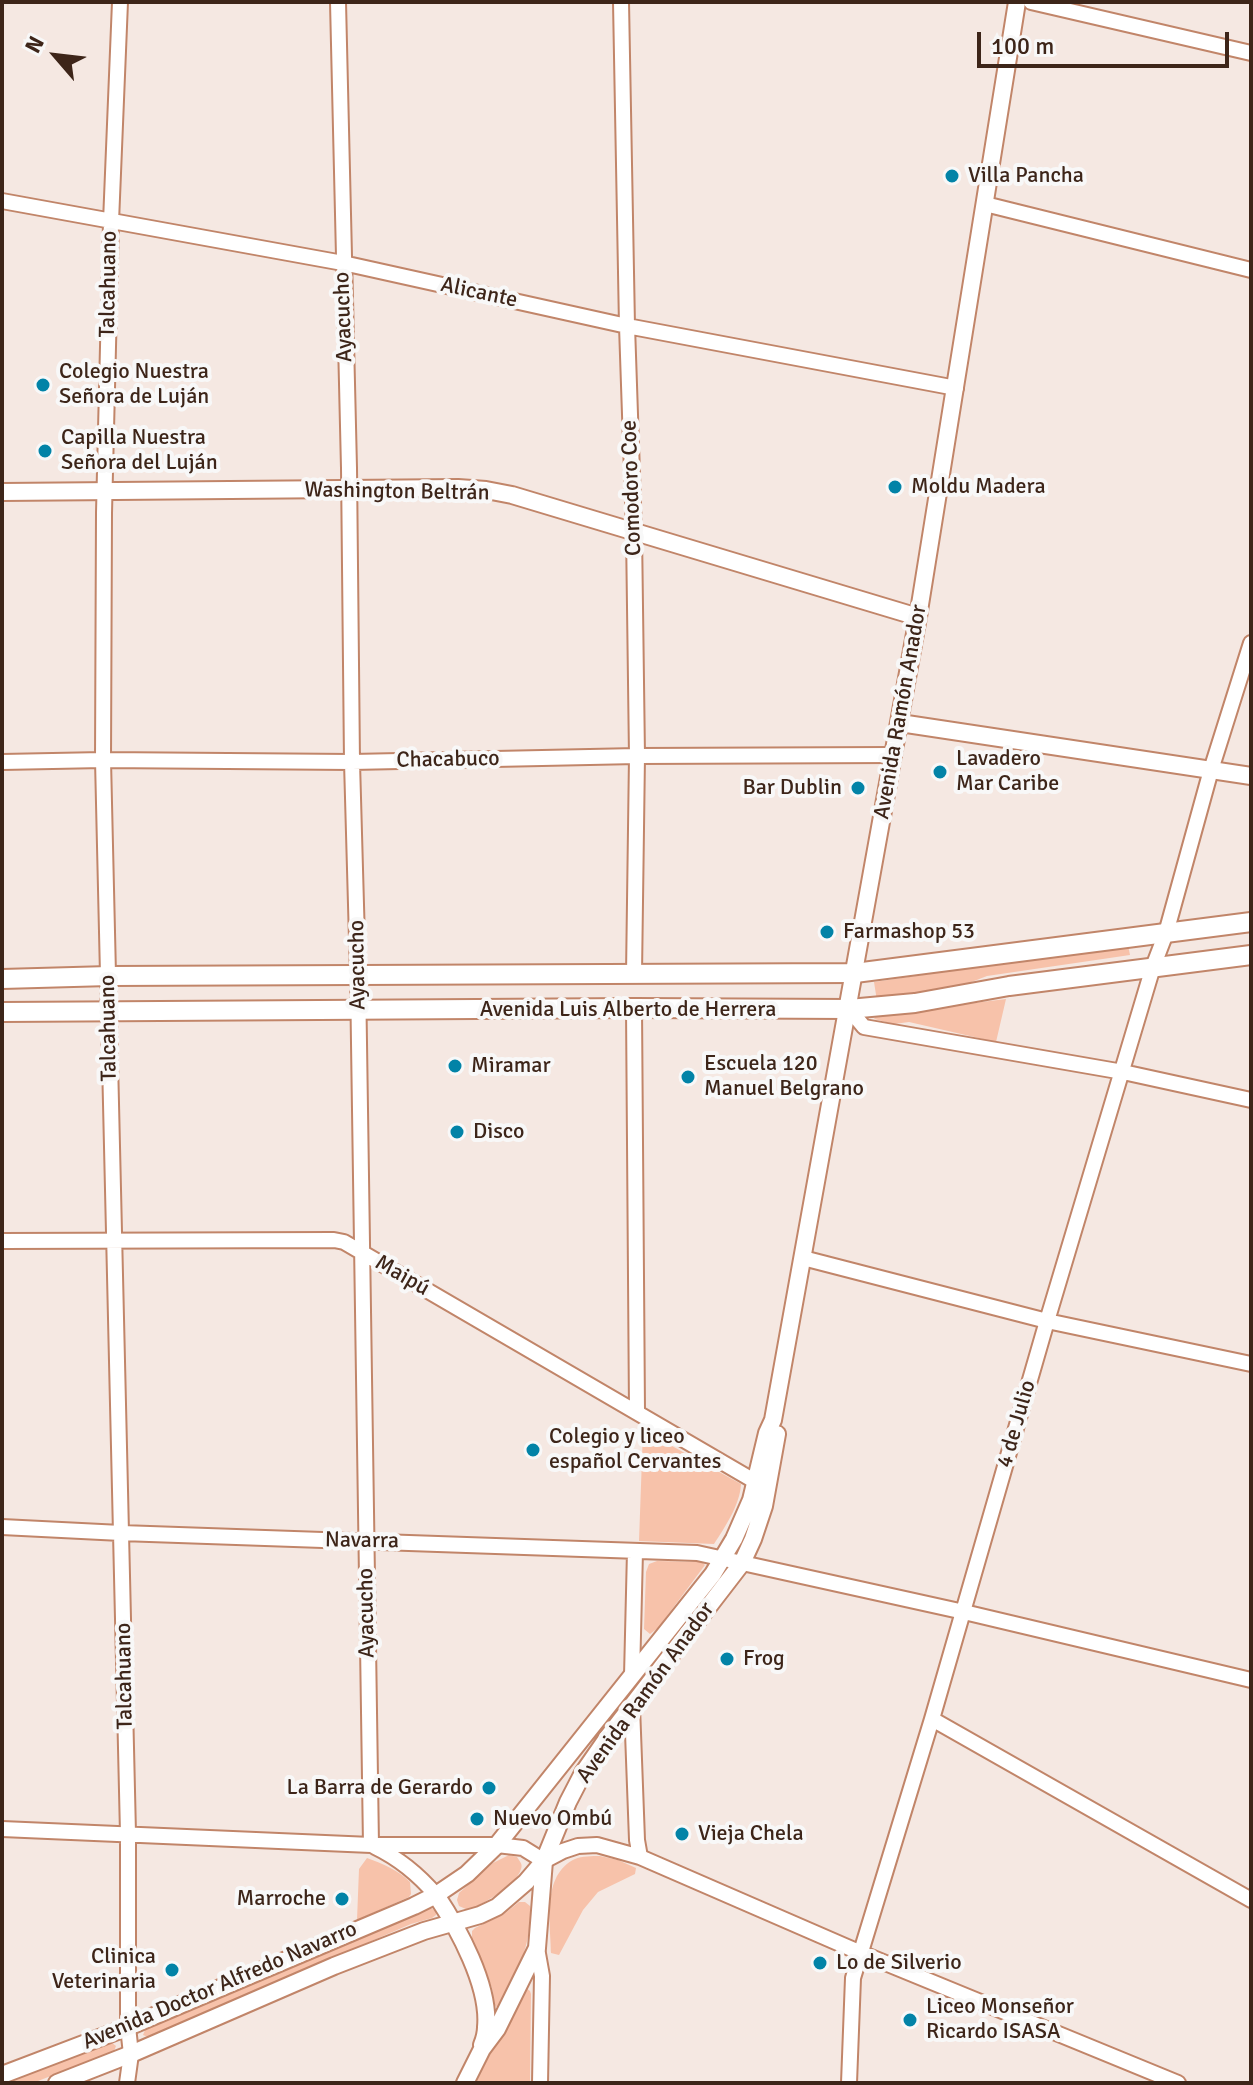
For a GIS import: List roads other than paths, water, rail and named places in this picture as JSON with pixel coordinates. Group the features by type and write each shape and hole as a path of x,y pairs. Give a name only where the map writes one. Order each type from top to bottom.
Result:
{"main road":[{"name":"Avenida Luis Alberto de Herrera","path":"2,979 855,973 1251,922"},
{"name":"Avenida Luis Alberto de Herrera","path":"2,1012 849,1009 915,1003 1009,986 1251,955"}],"street":[{"name":"Talcahuano","path":"120,2 104,491 103,760 128,1833 128,2027 131,2054 127,2083"},
{"name":"Ayacucho","path":"338,2 359,1010 371,1845"},
{"name":"Comodoro Coe","path":"621,2 637,756 634,974"},
{"name":"Avenida Ramón Anador","path":"436,1895 467,1874 497,1845 632,1676 713,1574 751,1500 773,1420 900,723 1017,2"},
{"path":"1031,2 1251,53"},
{"name":"Alicante","path":"2,201 343,263 627,326 956,388"},
{"path":"985,204 1251,270"},
{"name":"Washington Beltrán","path":"2,492 486,490 512,495 918,617"},
{"name":"4 de Julio","path":"849,2083 853,1978 1251,643"},
{"path":"900,723 1251,776"},
{"name":"Chacabuco","path":"2,762 352,762 894,755"},
{"path":"634,1008 637,1411"},
{"path":"849,1009 864,1027 1123,1072 1251,1100"},
{"name":"Maipú","path":"2,1241 344,1242 756,1482"},
{"path":"803,1258 1047,1321 1251,1364"},
{"name":"Avenida Ramón Anador","path":"454,1923 497,1907 526,1882 544,1861 583,1773 742,1563 764,1506 777,1434 773,1420"},
{"name":"Navarra","path":"2,1527 697,1553 1251,1680"},
{"path":"632,1676 635,1551"},
{"path":"632,1706 640,1857"},
{"path":"932,1719 1251,1900"},
{"path":"2,1829 371,1845 497,1845 523,1848 544,1861"},
{"path":"371,1845 412,1869 436,1895 454,1923 470,1956 483,1999 487,2025 482,2049"},
{"path":"544,1861 578,1846 597,1845 640,1857 861,1953 1178,2083"},
{"path":"540,2083 542,1976 537,1948 544,1861"},
{"name":"Avenida Doctor Alfredo Navarro","path":"2,2075 128,2027 436,1895"},
{"name":"Avenida Doctor Alfredo Navarro","path":"57,2083 334,1966 424,1931 454,1923"},
{"path":"465,2083 482,2049 497,2029 537,1948"}],"place":[{"name":"Villa Pancha","path":"952,176"},
{"name":"Colegio Nuestra Señora de Luján","path":"43,385"},
{"name":"Capilla Nuestra Señora del Luján","path":"45,451"},
{"name":"Moldu Madera","path":"895,487"},
{"name":"Lavadero Mar Caribe","path":"940,772"},
{"name":"Bar Dublin","path":"858,788"},
{"name":"Farmashop 53","path":"827,932"},
{"name":"Miramar","path":"455,1066"},
{"name":"Escuela 120 Manuel Belgrano","path":"688,1077"},
{"name":"Disco","path":"457,1132"},
{"name":"Colegio y liceo español Cervantes","path":"533,1450"},
{"name":"Frog","path":"727,1659"},
{"name":"La Barra de Gerardo","path":"489,1788"},
{"name":"Nuevo Ombú","path":"477,1819"},
{"name":"Vieja Chela","path":"682,1834"},
{"name":"Marroche","path":"342,1899"},
{"name":"Lo de Silverio","path":"820,1963"},
{"name":"Clinica Veterinaria","path":"172,1970"},
{"name":"Liceo Monseñor Ricardo ISASA","path":"910,2020"}]}
